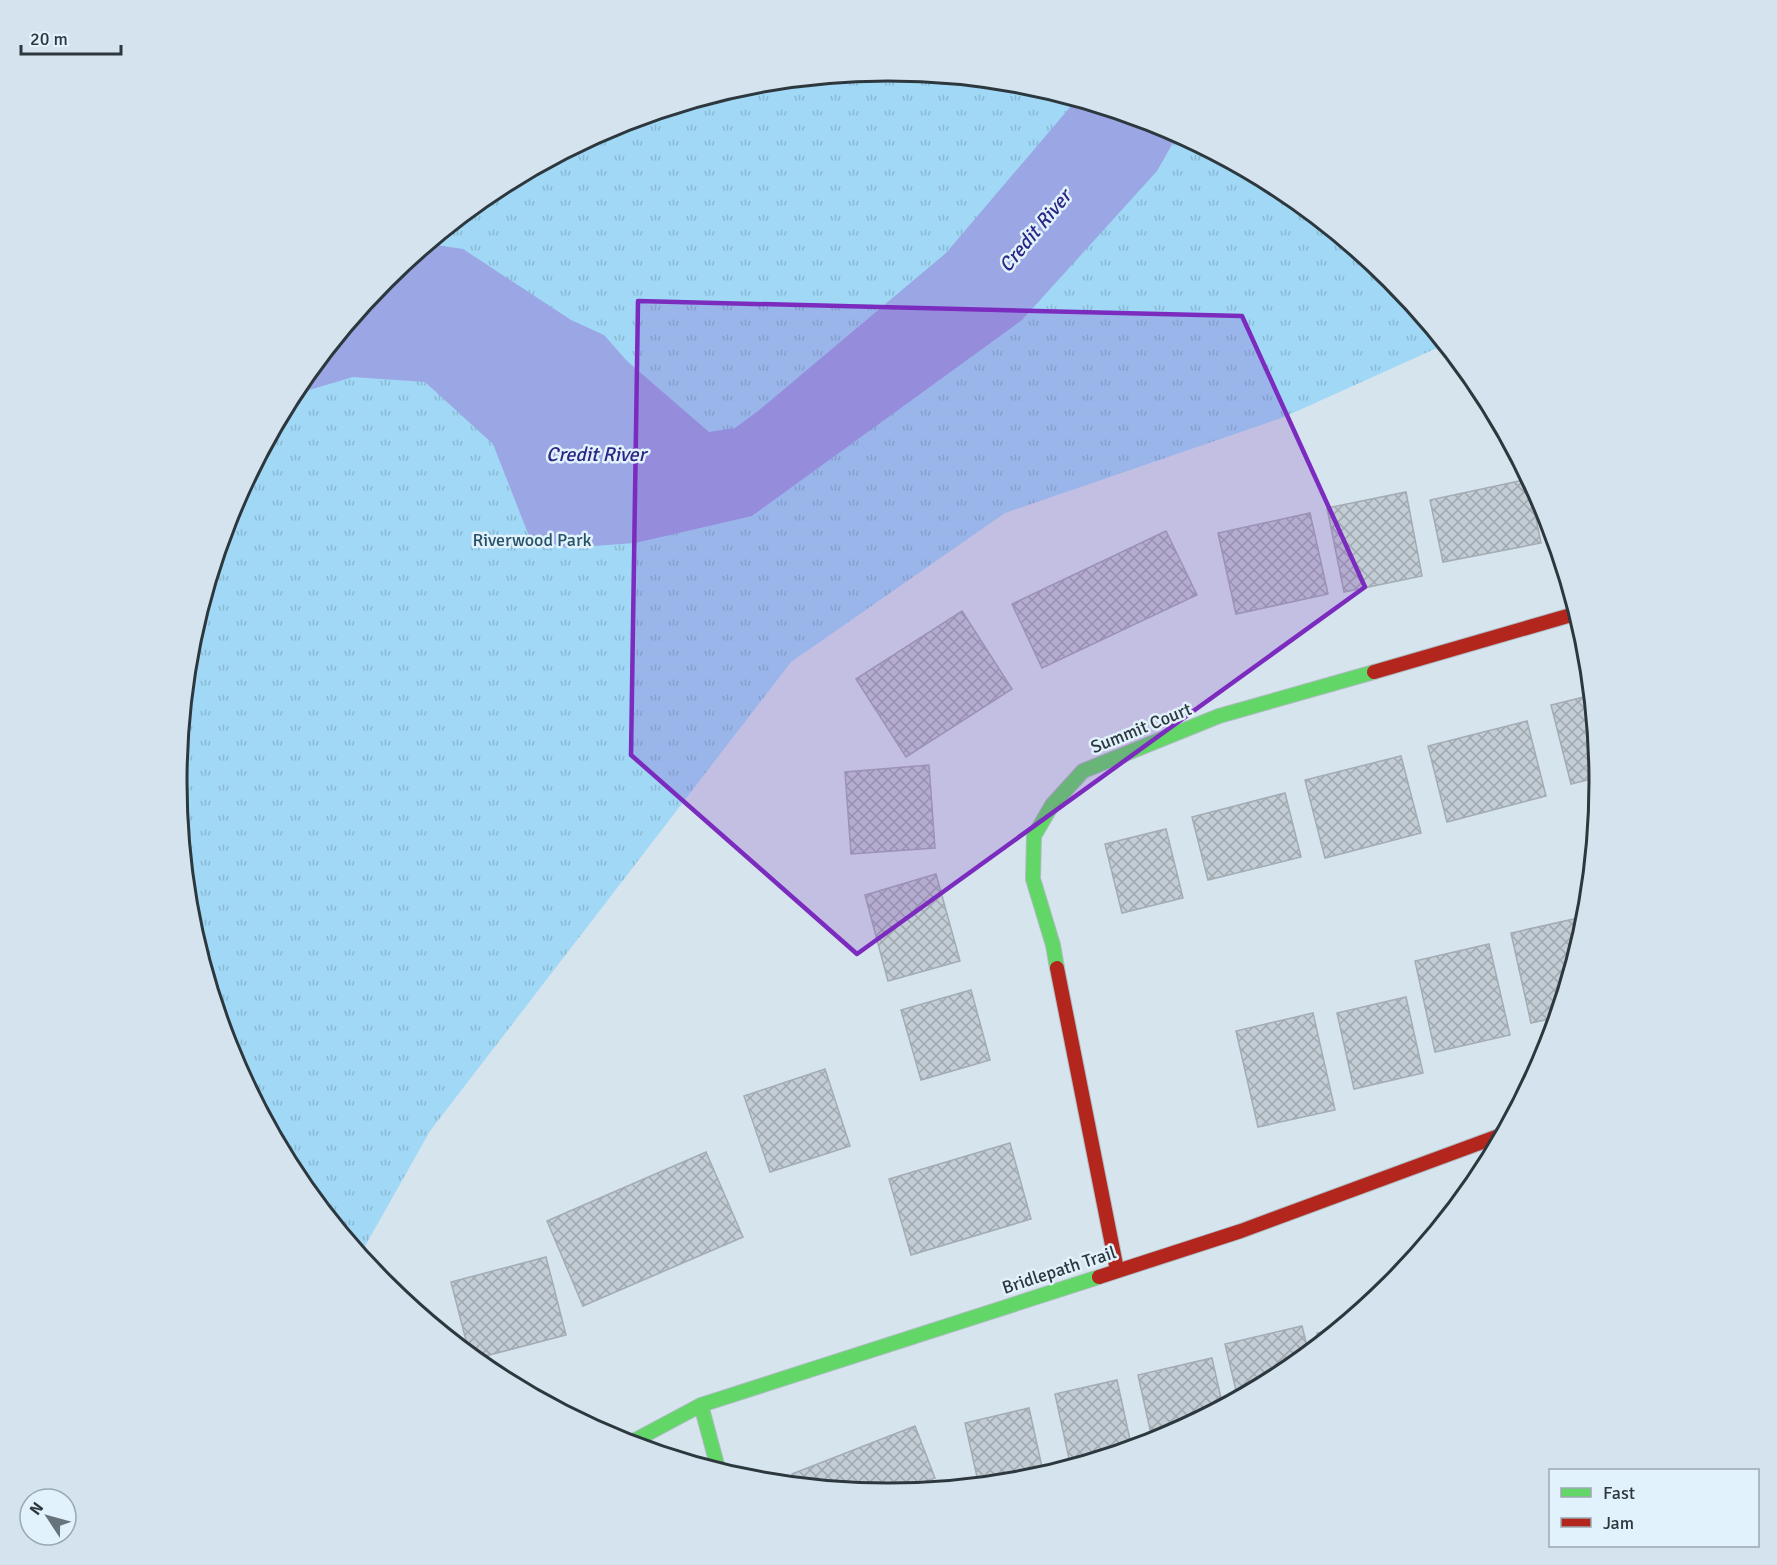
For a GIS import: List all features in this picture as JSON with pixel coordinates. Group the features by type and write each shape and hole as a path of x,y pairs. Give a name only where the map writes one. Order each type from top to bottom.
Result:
{"street":[{"name":"Summit Court","path":"1118,1270 1053,945 1033,879 1034,836 1052,805 1083,771 1219,716 1570,616"},
{"name":"Bridlepath Trail","path":"639,1438 701,1405 1241,1231 1493,1138"},
{"path":"701,1405 716,1462"}],"highlighted area":[{"path":"638,301 1242,316 1365,587 857,954 631,755"}],"green space":[{"name":"Riverwood Park","path":"888,81 980,87 1025,94 1114,118 1199,153 1239,175 1316,226 1351,255 1385,286 1439,347 1284,417 1005,513 791,662 430,1131 364,1248 332,1210 305,1172 259,1093 240,1051 224,1008 200,919 193,874 187,782 193,691 200,646 224,557 259,472 305,393 332,355 392,286 461,226 499,199 578,153 663,118 707,105 752,94 843,83"}],"water":[{"name":"Credit River","path":"1072,105 1114,118 1174,142 1157,171 1022,320 752,516 635,543 566,548 529,536 493,444 425,382 353,377 307,391 361,320 392,286 438,245 463,249 571,320 604,335 627,361 709,432 735,428 946,253"}],"building":[{"path":"1522,480 1534,506 1541,543 1443,562 1430,500"},
{"path":"1406,492 1422,576 1344,592 1327,508"},
{"path":"1310,513 1328,594 1236,614 1218,533"},
{"path":"1166,531 1197,595 1042,668 1012,604"},
{"path":"962,611 1012,689 906,757 856,679"},
{"path":"1585,697 1590,779 1571,784 1551,705"},
{"path":"1527,721 1546,796 1447,822 1428,746"},
{"path":"1401,756 1421,833 1325,858 1305,780"},
{"path":"929,765 935,848 851,854 845,772"},
{"path":"1285,793 1301,857 1208,880 1192,817"},
{"path":"1166,829 1183,898 1122,913 1105,844"},
{"path":"936,874 960,961 888,981 865,895"},
{"path":"1574,919 1575,925 1566,964 1549,1019 1531,1023 1511,933"},
{"path":"1489,944 1510,1035 1435,1052 1415,961"},
{"path":"971,990 990,1060 921,1080 901,1010"},
{"path":"1406,997 1423,1073 1354,1089 1337,1013"},
{"path":"1313,1013 1335,1110 1258,1127 1236,1031"},
{"path":"825,1069 850,1146 770,1172 744,1096"},
{"path":"1010,1143 1031,1219 911,1255 889,1179"},
{"path":"706,1152 743,1237 583,1306 547,1221"},
{"path":"546,1257 566,1335 485,1356 467,1343 451,1282"},
{"path":"1302,1326 1307,1345 1236,1392 1225,1344"},
{"path":"1212,1358 1221,1400 1151,1433 1138,1375"},
{"path":"1117,1380 1130,1441 1069,1460 1055,1394"},
{"path":"1029,1408 1042,1467 977,1478 965,1423"},
{"path":"915,1426 935,1478 922,1483 888,1484 797,1478 793,1477 792,1474"}],"traffic: fast":[{"path":"1057,968 1053,945 1033,879 1034,836 1052,805 1083,771 1219,716 1374,672"},
{"path":"639,1438 701,1405 1099,1277"},
{"path":"701,1405 716,1462"}],"traffic: jam":[{"path":"1374,672 1570,615"},
{"path":"1057,968 1117,1270"},
{"path":"1099,1277 1241,1231 1493,1138"}]}
